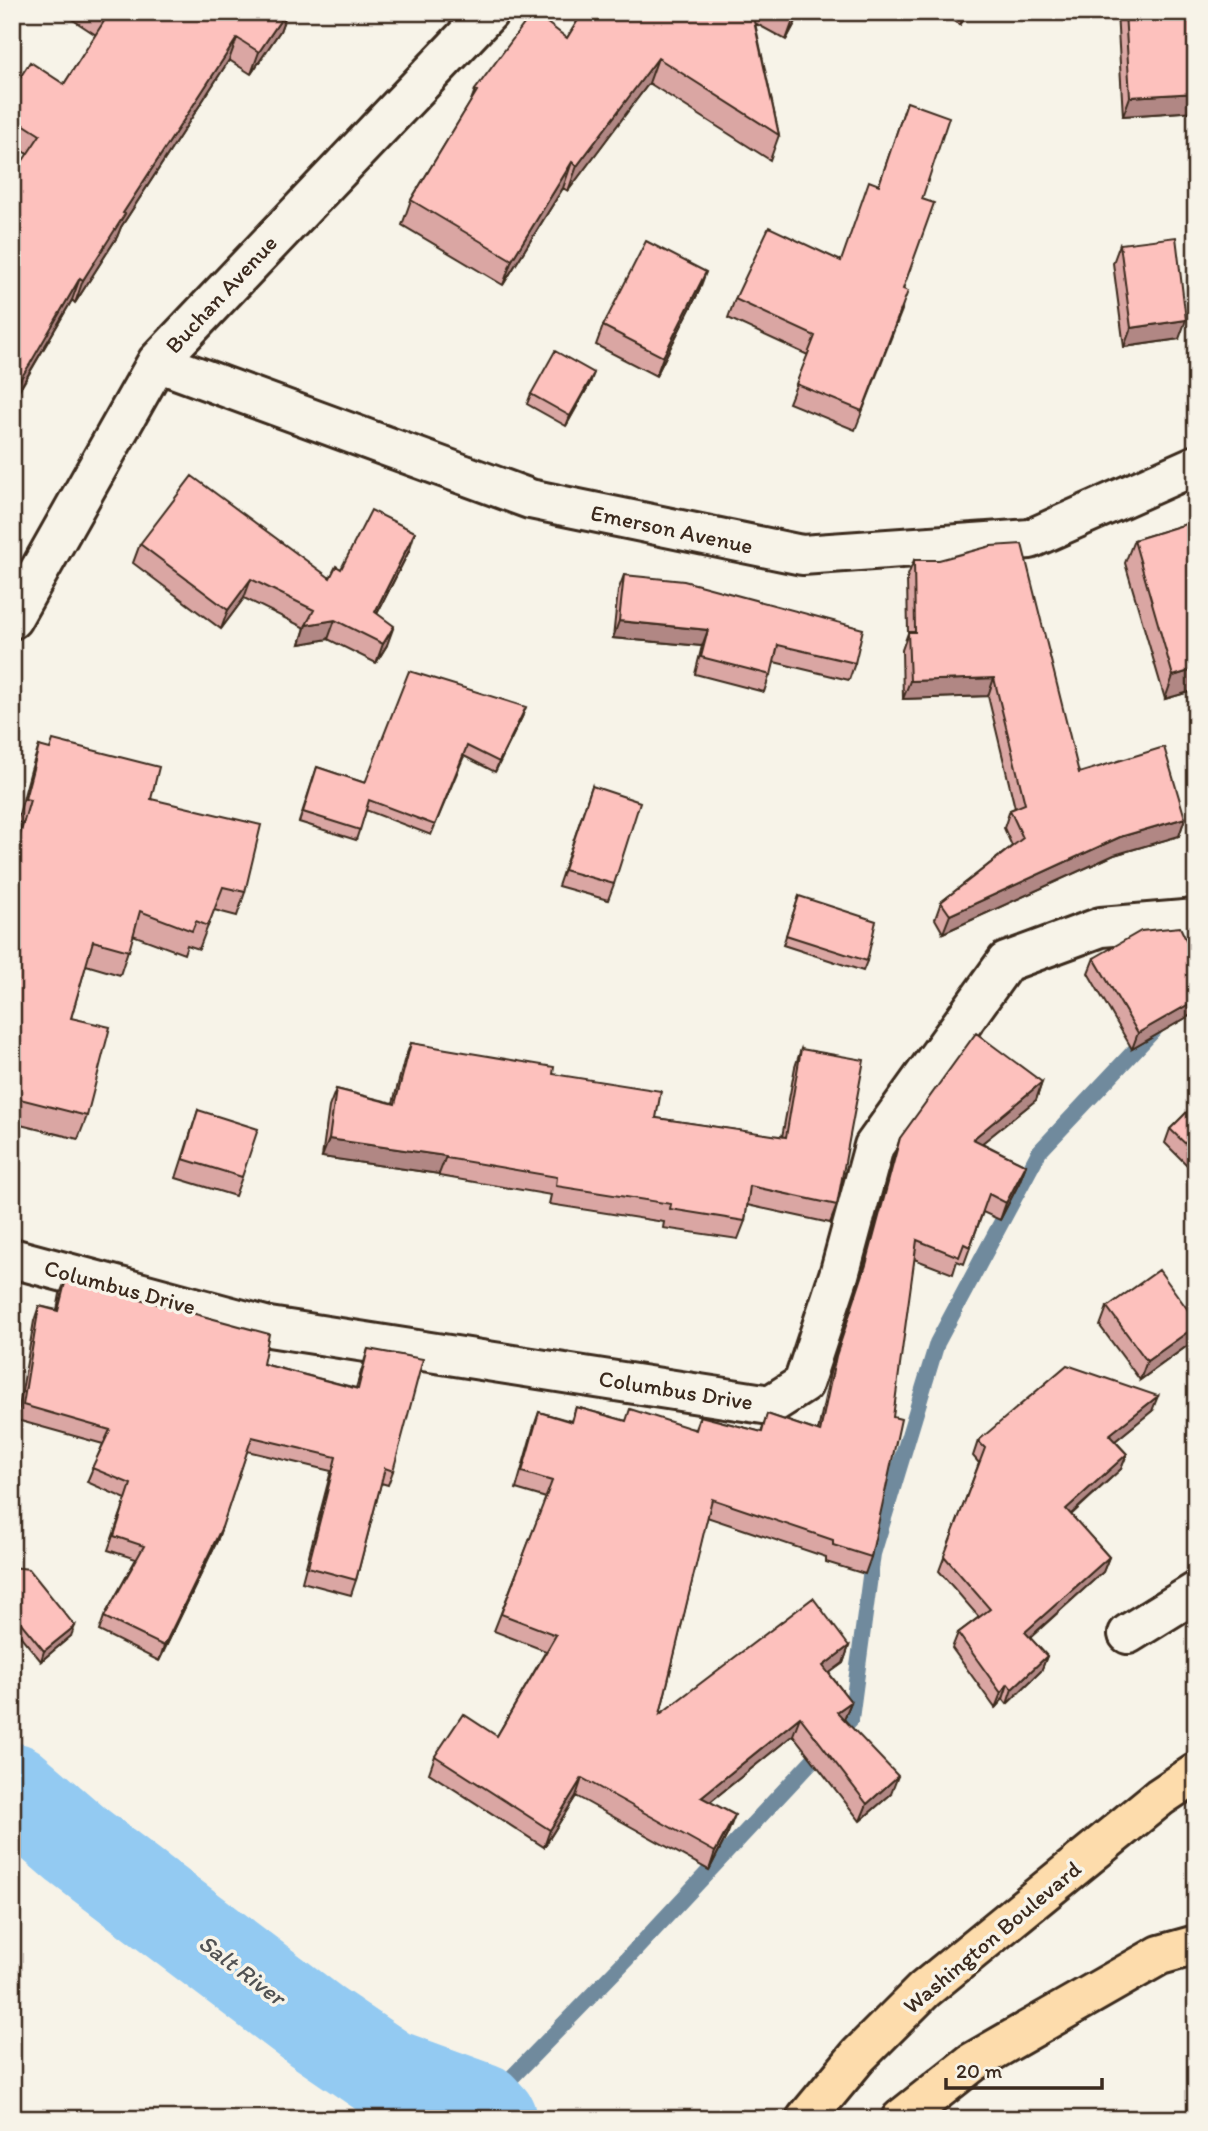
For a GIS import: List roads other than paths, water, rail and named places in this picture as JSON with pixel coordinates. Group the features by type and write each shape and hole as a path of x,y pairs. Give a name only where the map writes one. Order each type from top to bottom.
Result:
{"highway":[{"name":"Washington Boulevard","path":"806,2119 859,2055 925,1990 1160,1797 1196,1773"},
{"path":"901,2119 973,2062 1160,1955 1196,1945"}],"street":[{"name":"Buchan Avenue","path":"12,620 157,362 489,12"},
{"name":"Emerson Avenue","path":"157,362 530,499 802,555 1030,539 1196,465"},
{"name":"Columbus Drive","path":"12,1258 269,1327 770,1405 803,1384 839,1275 874,1146 1006,962 1101,927 1196,919"},
{"path":"1128,1634 1196,1592"}],"waterway":[{"path":"481,2109 623,1963 851,1719 873,1554 937,1343 1039,1152 1155,1029"},
{"name":"Salt River","path":"12,1789 77,1845 316,2026 388,2075 481,2109 490,2119"}]}
